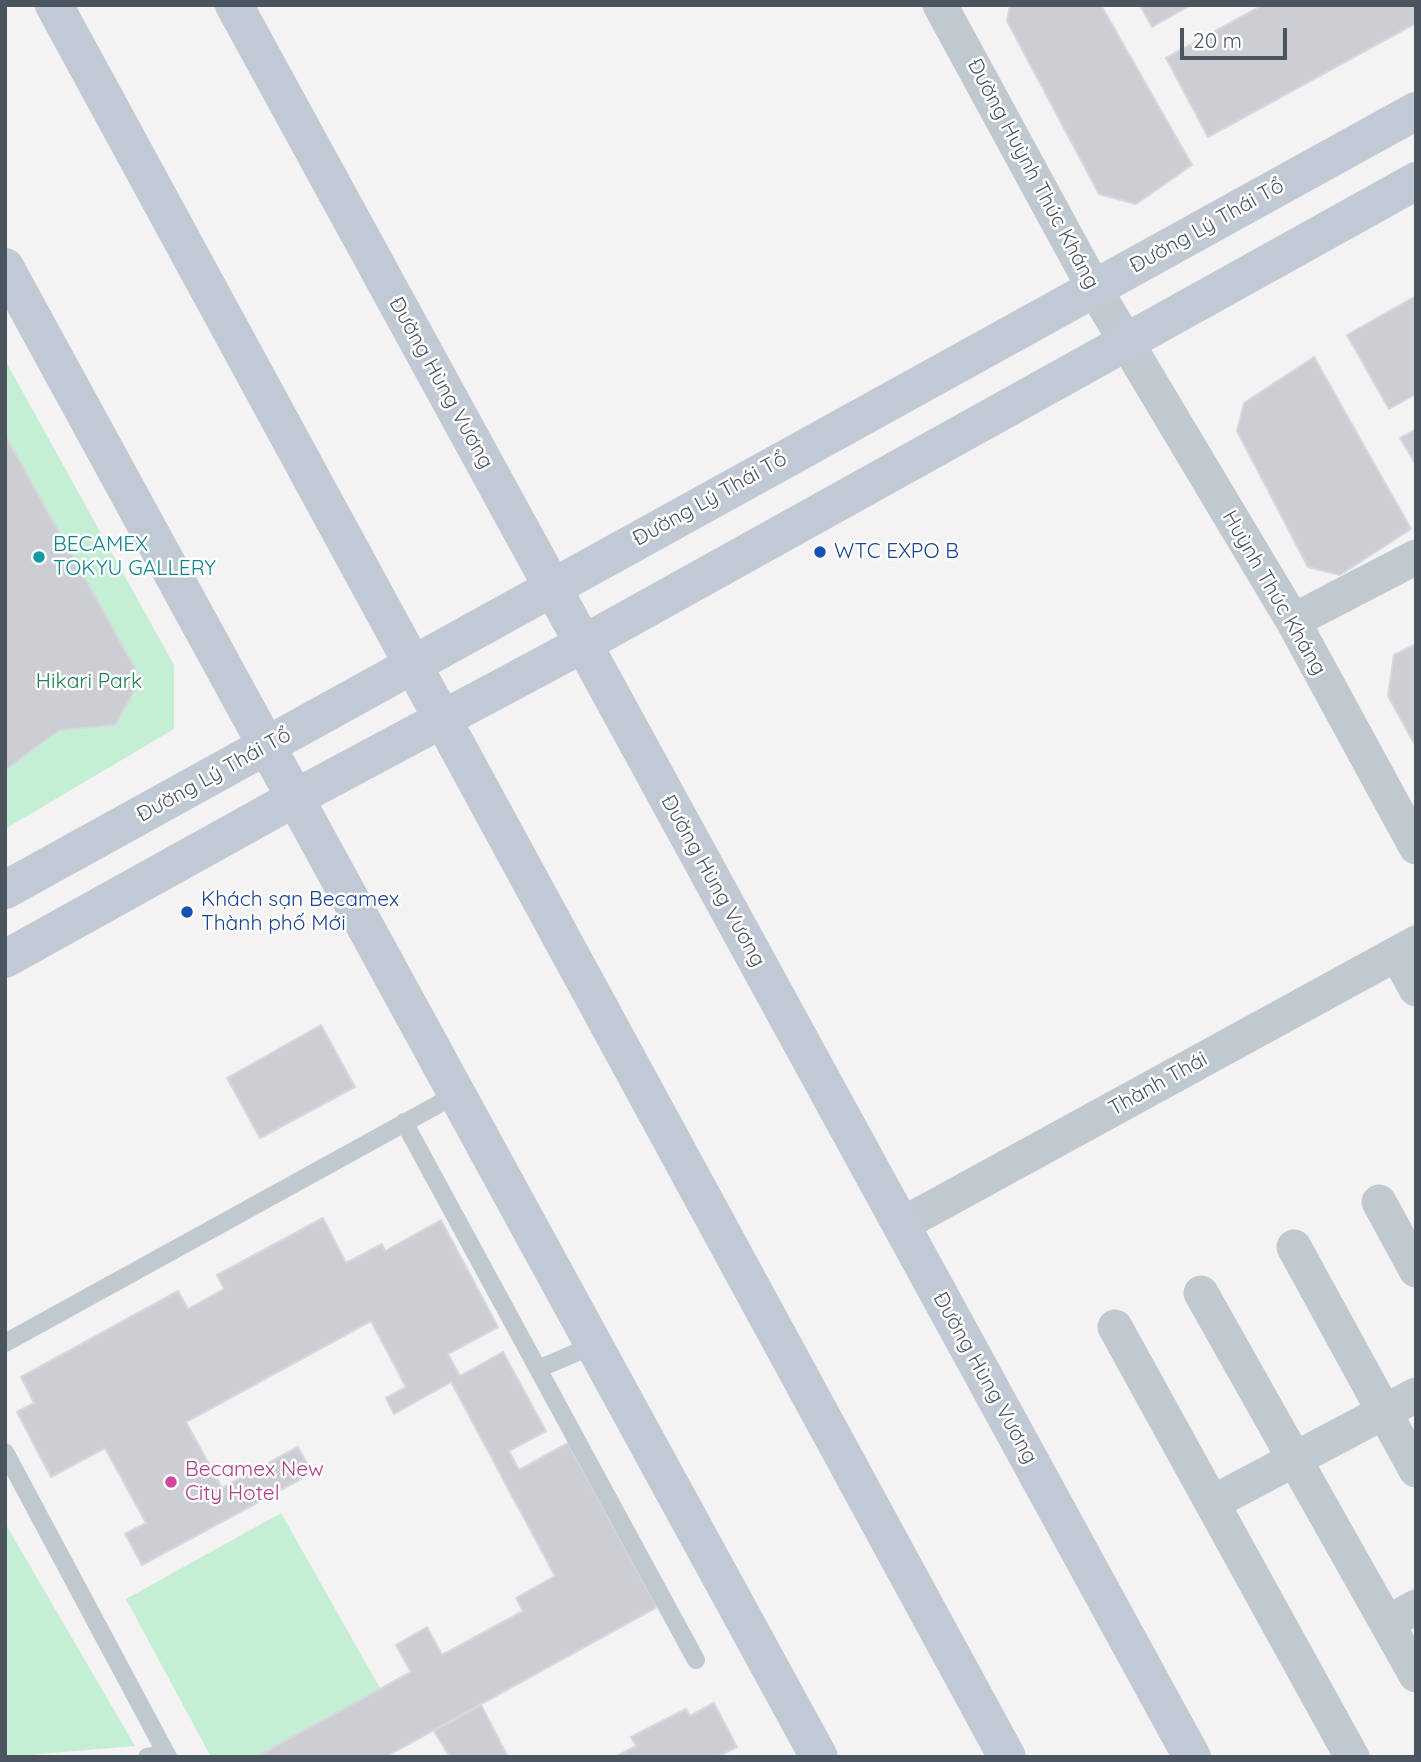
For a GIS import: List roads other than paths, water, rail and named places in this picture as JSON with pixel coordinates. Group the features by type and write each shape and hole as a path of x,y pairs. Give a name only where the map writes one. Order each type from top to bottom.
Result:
{"main road":[{"path":"54,5 1007,1757"},
{"name":"Đường Hùng Vương","path":"234,5 1192,1757"},
{"name":"Đường Lý Thái Tổ","path":"5,890 1416,111"},
{"path":"5,959 295,798 583,644 1416,181"},
{"path":"5,267 819,1757"}],"street":[{"name":"Đường Huỳnh Thúc Kháng","path":"940,5 1126,342"},
{"name":"Huỳnh Thúc Kháng","path":"1126,342 1293,621 1416,847"},
{"path":"1293,621 1416,557"},
{"path":"1406,949 1416,989"},
{"name":"Thành Thái","path":"901,1225 1406,949"},
{"path":"1379,1202 1416,1270"},
{"path":"1294,1247 1416,1471"},
{"path":"1201,1293 1295,1459 1401,1615 1416,1675"},
{"path":"1115,1327 1352,1757"},
{"path":"1212,1503 1416,1395"}],"lane":[{"path":"5,1343 457,1094"},
{"path":"404,1122 696,1660"},
{"path":"538,1368 594,1345"},
{"path":"5,1452 167,1756 147,1757"}],"place":[{"name":"WTC EXPO B","path":"820,552"},
{"name":"BECAMEX TOKYU GALLERY","path":"39,557"},
{"name":"Khách sạn Becamex Thành phố Mới","path":"187,912"},
{"name":"Becamex New City Hotel","path":"171,1482"}],"park label":[{"name":"Hikari Park","path":"89,682"}]}
